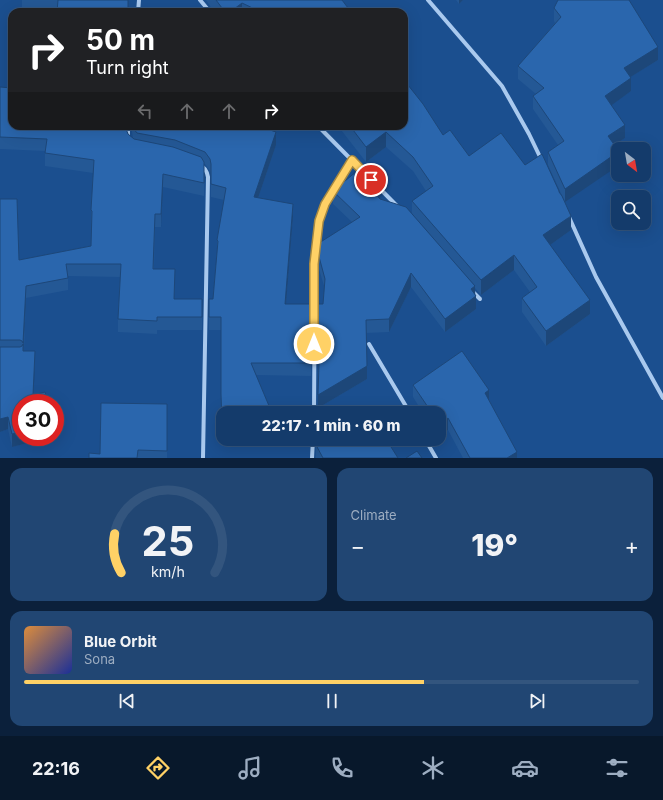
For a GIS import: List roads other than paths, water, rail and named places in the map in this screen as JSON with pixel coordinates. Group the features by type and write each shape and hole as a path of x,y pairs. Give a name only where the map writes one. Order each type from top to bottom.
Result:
{"street":[{"path":"200,0 207,8"},
{"path":"428,0 502,86 546,168"},
{"path":"128,130 128,140"},
{"path":"322,130 404,212"},
{"path":"314,406 314,264 319,221 325,204 352,160"},
{"path":"192,163 202,167 207,173 208,177 204,458"},
{"path":"566,210 596,277 663,398"},
{"path":"470,288 480,299"},
{"path":"369,344 406,406"},
{"path":"312,458 313,446"},
{"path":"429,446 436,458"}]}
